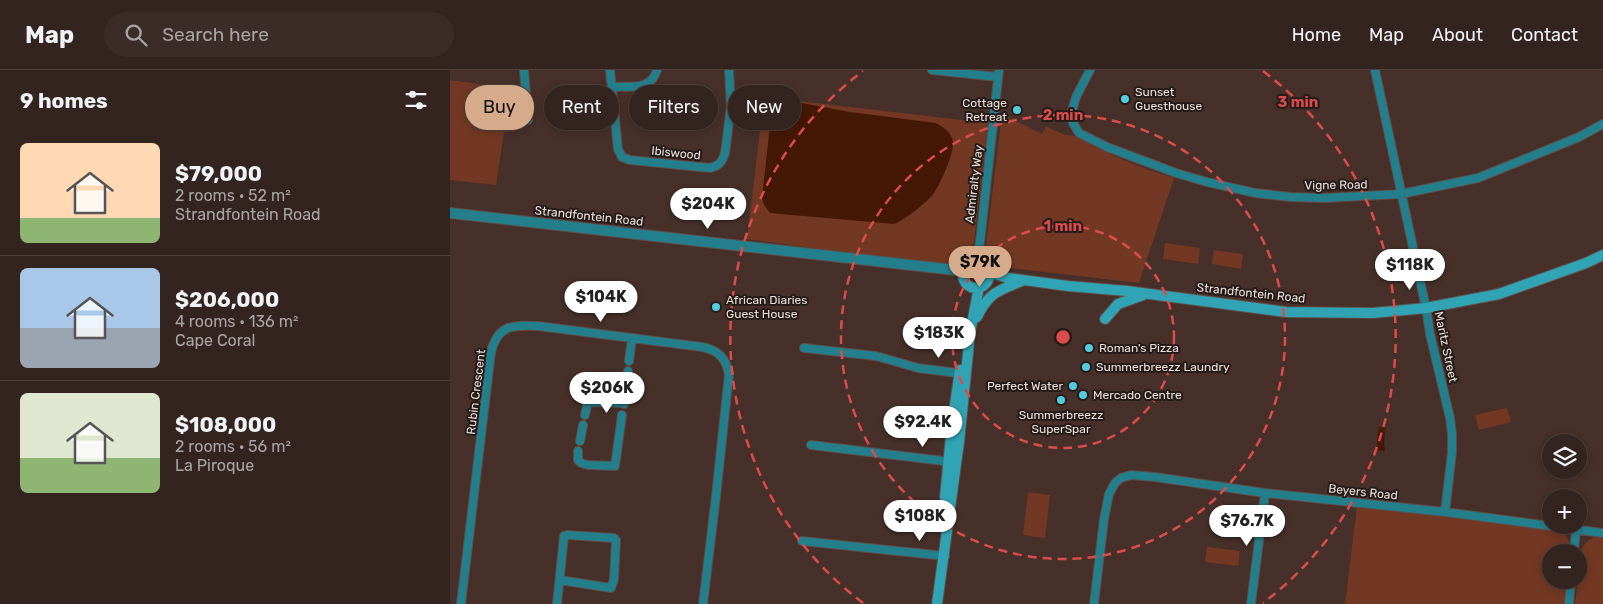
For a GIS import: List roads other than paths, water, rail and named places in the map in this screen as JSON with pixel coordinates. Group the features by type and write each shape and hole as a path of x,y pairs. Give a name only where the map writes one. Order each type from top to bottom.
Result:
{"main road":[{"name":"Strandfontein Road","path":"988,276 1286,312 1373,313 1426,308 1499,294 1586,263 1603,255"},
{"path":"978,263 988,268 988,276 983,286 976,287 965,282 964,271 968,265 978,263"},
{"path":"970,334 982,306 990,296 998,290 1026,280"},
{"path":"937,604 952,462 954,406 963,373 976,287"},
{"path":"963,373 965,327 976,287"},
{"path":"1105,319 1118,304 1136,296 1149,294"}],"street":[{"path":"524,70 525,85"},
{"name":"Ibiswood","path":"610,70 613,85"},
{"path":"619,87 646,85 654,80 657,70"},
{"name":"Ibiswood","path":"616,130 618,149 622,157 630,160 710,168 719,165 725,153 731,106 729,70"},
{"path":"932,70 999,74"},
{"name":"Vigne Road","path":"1090,70 1072,109 1073,123 1079,133 1142,160 1207,182 1255,193 1292,197 1324,198 1401,194 1478,178 1580,137 1603,124"},
{"name":"Maritz Street","path":"1375,70 1452,434 1452,452 1445,512"},
{"name":"Admiralty Way","path":"978,263 999,74"},
{"name":"Strandfontein Road","path":"450,213 964,271"},
{"name":"Rubin Crescent","path":"461,604 493,342 506,328 517,325 710,348 717,352 726,363 729,374 703,604"},
{"path":"629,361 632,338"},
{"path":"804,348 876,356 918,368 963,373"},
{"path":"626,380 628,371"},
{"path":"585,415 589,402 624,404 625,391"},
{"path":"578,451 578,460 583,464 615,466 622,415"},
{"path":"580,441 583,425"},
{"path":"811,444 952,462"},
{"name":"Beyers Road","path":"1094,604 1104,519 1109,494 1115,483 1121,478 1131,475 1265,493 1445,512 1542,525"},
{"path":"1251,604 1265,493"},
{"name":"Beyers Road","path":"1587,531 1603,533"},
{"path":"557,604 565,536 614,538 616,540 614,579 611,588 560,580"},
{"path":"802,540 943,557"},
{"path":"1569,604 1570,589"}],"place":[{"name":"Sunset Guesthouse","path":"1125,99"},
{"name":"Cottage Retreat","path":"1017,110"},
{"name":"African Diaries Guest House","path":"716,307"},
{"name":"Roman's Pizza","path":"1089,348"},
{"name":"Summerbreezz Laundry","path":"1086,367"},
{"name":"Perfect Water","path":"1073,386"},
{"name":"Mercado Centre","path":"1083,395"},
{"name":"Summerbreezz SuperSpar","path":"1061,400"}]}
